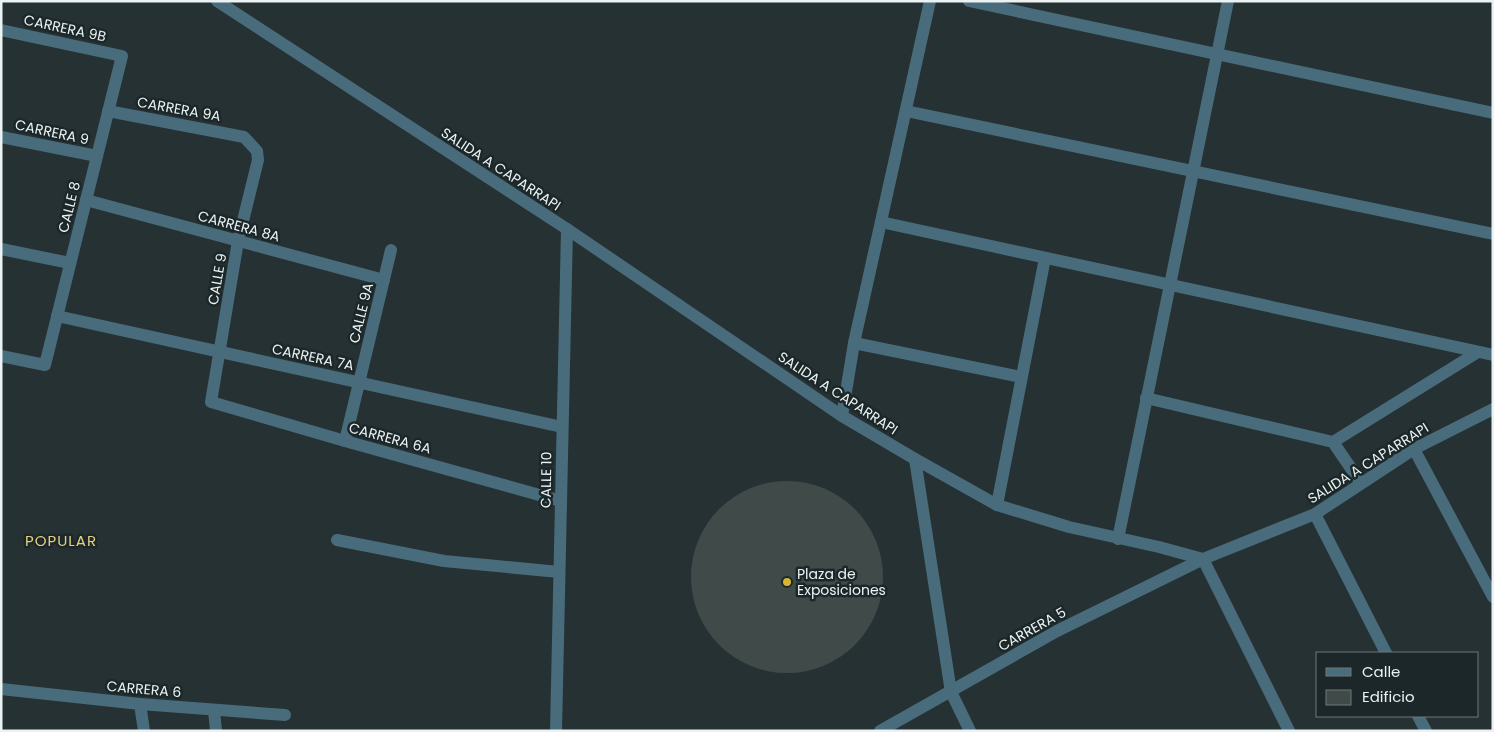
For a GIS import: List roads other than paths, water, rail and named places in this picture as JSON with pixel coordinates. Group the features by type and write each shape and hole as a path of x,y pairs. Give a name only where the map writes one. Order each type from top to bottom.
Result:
{"street":[{"name":"SALIDA A CAPARRAPI","path":"217,1 566,229 842,416 997,505 1069,527 1203,559 1315,514 1414,449 1493,409"},
{"path":"842,416 854,344 930,1"},
{"path":"969,1 1493,113"},
{"path":"1118,539 1228,1"},
{"name":"CARRERA 9B","path":"1,30 122,56"},
{"name":"CALLE 8","path":"1,356 45,365 122,56"},
{"path":"906,111 1493,234"},
{"name":"CARRERA 9A","path":"108,112 244,136"},
{"name":"CALLE 9","path":"210,402 238,241 258,160 257,151 244,136"},
{"name":"CARRERA 9","path":"1,137 97,156"},
{"name":"CARRERA 8A","path":"86,200 384,280"},
{"path":"881,222 1493,355"},
{"name":"CALLE 10","path":"556,731 566,229"},
{"path":"1,250 70,263"},
{"name":"CALLE 9A","path":"345,441 391,250"},
{"path":"997,505 1045,258"},
{"name":"CARRERA 7A","path":"57,316 562,428"},
{"path":"854,344 1021,376"},
{"path":"1333,442 1478,352"},
{"path":"1146,398 1333,442 1361,483"},
{"name":"CARRERA 6A","path":"210,402 561,501"},
{"path":"1414,449 1493,597"},
{"path":"915,459 951,692 970,731"},
{"path":"1315,514 1385,652"},
{"path":"337,540 444,561 559,572"},
{"path":"1203,559 1289,731"},
{"name":"CARRERA 5","path":"880,731 1057,631 1203,559"},
{"name":"CARRERA 6","path":"1,689 140,704 285,715"},
{"path":"140,704 144,731"},
{"path":"214,710 216,731"},
{"path":"1419,717 1426,731"}],"place":[{"name":"Plaza de Exposiciones","path":"787,582"}],"district":[{"name":"POPULAR","path":"61,540"}]}
